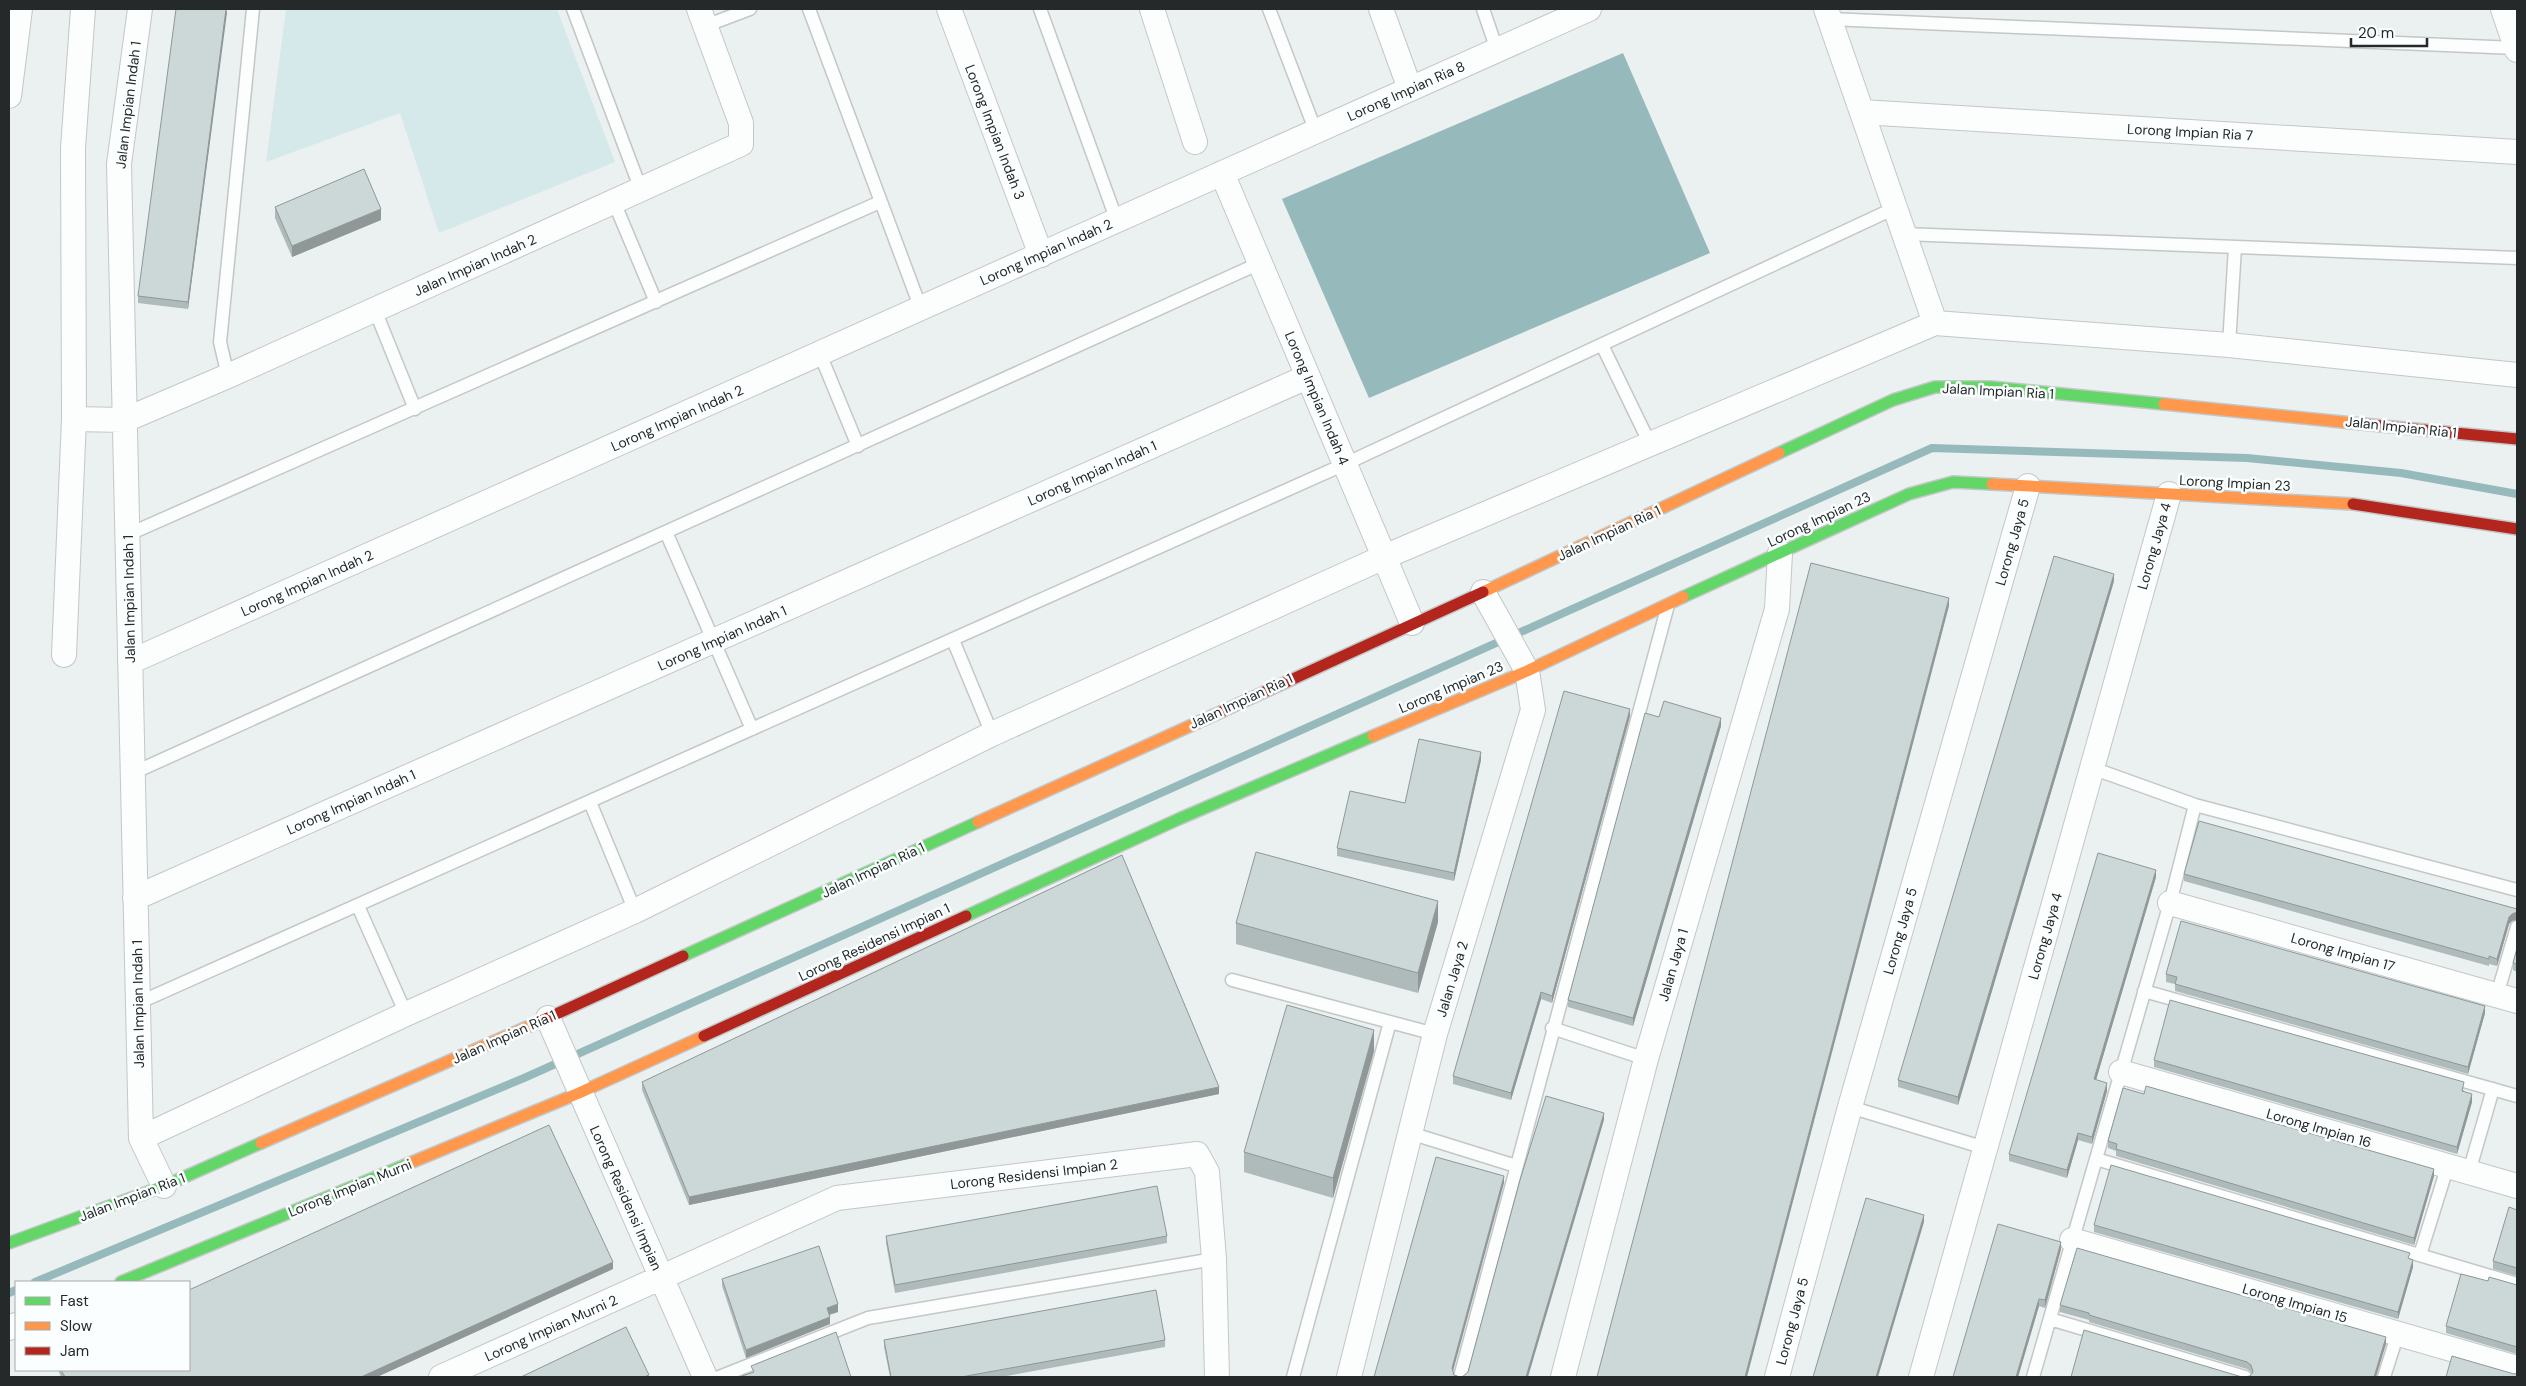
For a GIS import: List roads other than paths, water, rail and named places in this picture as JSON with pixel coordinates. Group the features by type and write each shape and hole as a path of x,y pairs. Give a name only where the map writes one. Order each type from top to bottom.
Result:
{"street":[{"path":"9,96 20,9"},
{"path":"64,655 74,420 73,148 83,9"},
{"name":"Jalan Impian Indah 1","path":"140,9 119,164 141,1138 164,1186"},
{"name":"Lorong Impian Indah 3","path":"949,9 1041,255"},
{"path":"1152,9 1195,142"},
{"path":"1382,9 1410,89"},
{"name":"Lorong Impian Ria 8","path":"1222,173 1589,9"},
{"path":"2503,9 2517,49"},
{"path":"1827,14 1935,323"},
{"name":"Jalan Impian Indah 2","path":"74,420 125,420 228,376 740,144 741,123 702,17"},
{"name":"Lorong Impian Ria 7","path":"1862,112 2517,152"},
{"name":"Lorong Impian Indah 2","path":"130,662 1222,173"},
{"name":"Lorong Impian Indah 4","path":"1222,173 1412,623"},
{"path":"141,1138 406,1014 635,911 992,734 1384,558 1935,323 2229,345 2517,375"},
{"name":"Lorong Impian Indah 1","path":"135,898 1307,377"},
{"name":"Jalan Impian Ria 1","path":"9,1243 164,1186 548,1018 1483,592 1893,400 1936,387 1991,388 2517,439"},
{"name":"Lorong Impian 23","path":"1181,818 1527,671 1669,603 1918,492 1953,482 2357,504 2517,529"},
{"name":"Lorong Jaya 5","path":"1777,1377 1850,1107 2028,486"},
{"name":"Lorong Jaya 4","path":"1921,1377 2169,494"},
{"name":"Jalan Jaya 1","path":"1563,1377 1646,1059 1777,609 1780,553"},
{"name":"Jalan Jaya 2","path":"1349,1377 1435,1034 1533,710 1527,671 1512,648 1483,592"},
{"name":"Lorong Residensi Impian 1","path":"575,1084 1181,818"},
{"name":"Lorong Impian 17","path":"2170,903 2507,998"},
{"name":"Lorong Residensi Impian","path":"548,1018 575,1084 705,1377"},
{"name":"Lorong Impian 16","path":"2121,1072 2517,1186"},
{"name":"Lorong Impian Murni","path":"123,1281 575,1084"},
{"name":"Lorong Residensi Impian 2","path":"662,1279 837,1198 1197,1154 1207,1172 1214,1259 1217,1377"},
{"name":"Lorong Impian 15","path":"2072,1240 2517,1368"},
{"name":"Lorong Impian Murni 2","path":"441,1377 662,1279"}],"lane":[{"path":"228,376 220,342 253,9"},
{"path":"573,9 641,190"},
{"path":"702,17 750,9"},
{"path":"809,9 920,308"},
{"path":"1040,9 1117,221"},
{"path":"1269,9 1316,132"},
{"path":"1483,9 1498,50"},
{"path":"1827,14 2517,49"},
{"path":"614,202 656,302"},
{"path":"128,535 880,202"},
{"path":"138,1003 1345,464 1896,208"},
{"path":"1904,234 2517,258"},
{"path":"2229,345 2235,247"},
{"path":"133,773 1260,263"},
{"path":"375,310 415,409"},
{"path":"1602,345 1650,444"},
{"path":"820,354 858,446"},
{"path":"666,532 752,729"},
{"path":"1460,1377 1552,1028 1669,603"},
{"path":"953,640 992,734"},
{"path":"2092,768 2195,805 2517,890"},
{"path":"590,802 635,911"},
{"path":"2033,1377 2170,903 2195,805"},
{"path":"358,906 406,1014"},
{"path":"2507,998 2517,927"},
{"path":"1232,980 1435,1034"},
{"path":"2144,991 2517,1096"},
{"path":"1293,1377 1390,1022"},
{"path":"1552,1028 1646,1059"},
{"path":"2420,1255 2493,1089"},
{"path":"1850,1107 1985,1148"},
{"path":"1410,1133 1516,1166"},
{"path":"2096,1159 2517,1284"},
{"path":"719,1377 868,1318 1214,1259"},
{"path":"2050,1319 2245,1377"},
{"path":"2384,1377 2398,1333"}],"water":[{"path":"1623,53 1710,253 1369,398 1282,199"}],"waterway":[{"path":"37,1281 524,1078 1932,448 2247,458 2401,473 2517,494"},
{"path":"9,1293 15,1290"}]}
